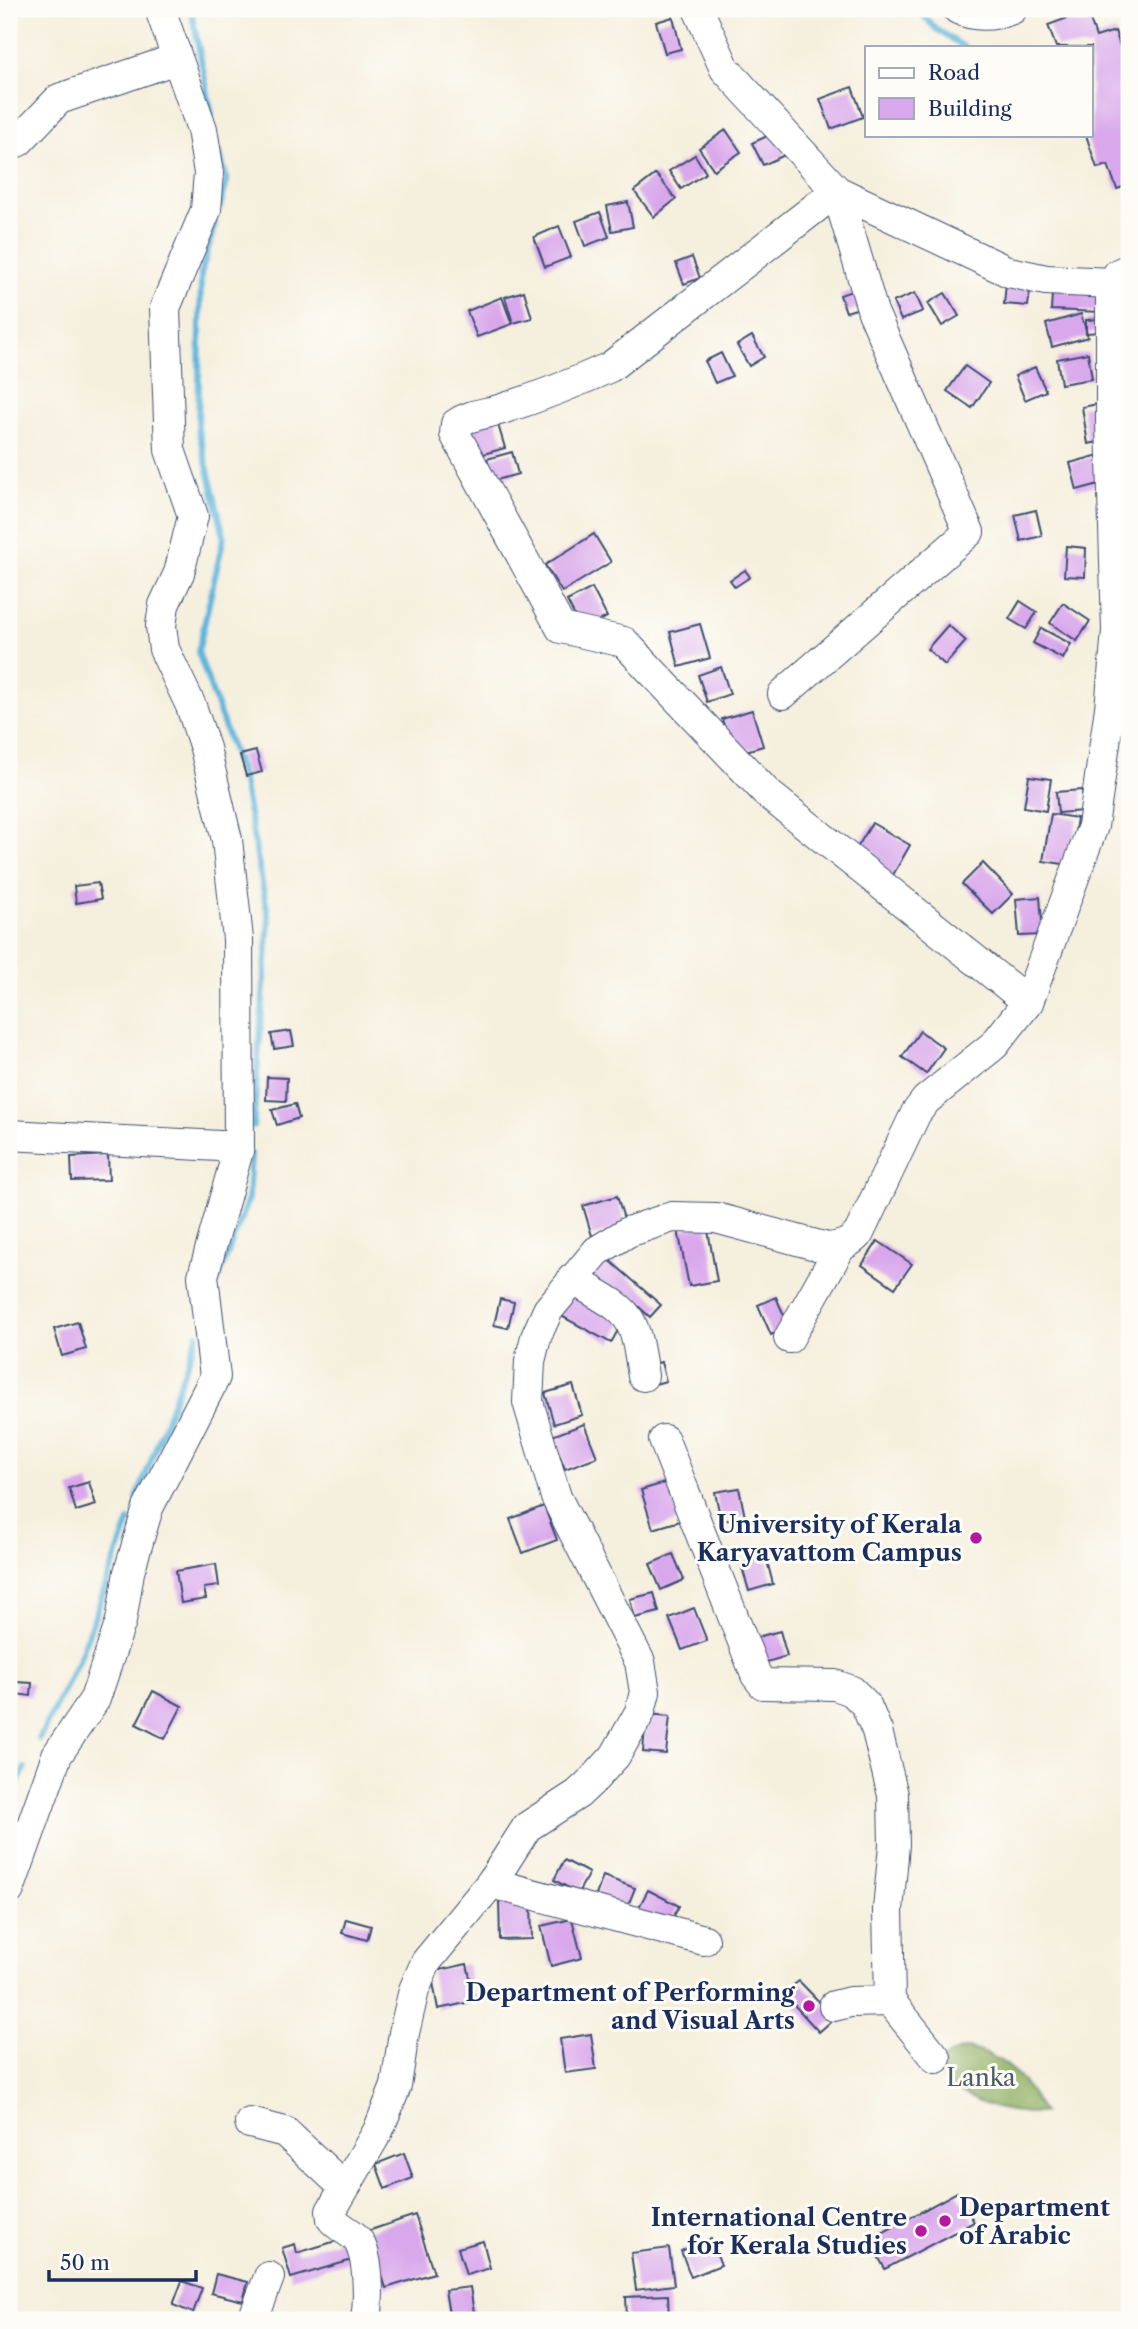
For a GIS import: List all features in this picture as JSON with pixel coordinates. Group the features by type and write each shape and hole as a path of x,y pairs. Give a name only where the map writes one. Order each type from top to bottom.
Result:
{"street":[{"path":"9,1889 57,1755 95,1699 117,1632 129,1572 148,1508 215,1377 203,1276 239,1147 238,939 227,840 205,748 191,706 164,649 161,626 164,605 179,573 193,516 170,450 165,309 206,209 209,173 202,129 160,9"},
{"path":"698,9 725,69 837,191 1009,272 1046,280 1121,276 1111,422 1117,631 1110,708 1093,826 1028,1002 994,1045 926,1100 916,1114 859,1233 841,1247 789,1338"},
{"path":"958,9 969,14 998,14 1012,9"},
{"path":"9,146 19,141 59,99 176,59"},
{"path":"783,694 969,532 873,312 837,191"},
{"path":"837,191 610,367 574,384 501,409 465,417 456,424 455,433 561,628 624,642 768,794 1028,1002"},
{"path":"9,1135 239,1147"},
{"path":"366,2320 369,2299 361,2247 356,2238 338,2226 331,2211 378,2131 396,2086 414,1990 426,1962 491,1883 527,1827 578,1794 615,1756 640,1712 645,1692 640,1661 556,1497 528,1402 527,1382 536,1337 548,1310 597,1251 628,1232 672,1217 716,1218 827,1248 841,1247"},
{"path":"572,1279 630,1317 638,1338 643,1376"},
{"path":"664,1440 756,1675 763,1684 835,1685 852,1691 866,1705 877,1731 893,1795 894,1845 888,1910 890,2001 936,2057"},
{"path":"491,1883 704,1940"},
{"path":"834,2006 850,2002 890,2001"},
{"path":"250,2123 285,2133 344,2187"},
{"path":"253,2320 270,2277"}],"green space":[{"name":"Lanka","path":"967,2048 1004,2063 1021,2079 1043,2113 1003,2110 967,2096 945,2081 941,2062 950,2054"}],"building":[{"path":"1087,11 1096,37 1115,31 1129,73 1129,185 1117,189 1108,165 1097,168 1086,136 1092,136 1092,46 1056,46 1048,25"},
{"path":"673,17 681,49 665,53 656,22"},
{"path":"852,87 863,117 831,129 820,99"},
{"path":"726,130 741,152 714,170 699,148"},
{"path":"774,133 785,155 763,165 752,143"},
{"path":"695,155 706,173 681,189 669,171"},
{"path":"656,174 676,199 654,217 634,191"},
{"path":"628,202 633,227 612,231 607,206"},
{"path":"600,212 609,237 585,246 576,221"},
{"path":"559,226 571,257 545,267 534,237"},
{"path":"692,257 700,278 684,284 676,263"},
{"path":"1007,274 1032,276 1028,306 1004,304"},
{"path":"1053,279 1104,282 1102,312 1051,310"},
{"path":"863,287 869,305 846,312 840,295"},
{"path":"524,291 532,318 513,323 505,297"},
{"path":"915,293 923,311 901,320 893,302"},
{"path":"945,293 959,316 942,326 928,303"},
{"path":"502,297 512,324 477,337 467,311"},
{"path":"1081,314 1088,337 1052,347 1046,324"},
{"path":"1101,319 1101,332 1086,333 1086,320"},
{"path":"752,336 764,357 749,366 737,345"},
{"path":"721,353 732,376 715,383 705,361"},
{"path":"1088,353 1092,379 1061,384 1057,359"},
{"path":"965,366 989,383 972,408 947,391"},
{"path":"1035,367 1046,391 1025,400 1015,376"},
{"path":"1103,403 1109,440 1088,444 1082,407"},
{"path":"494,411 505,448 476,456 466,419"},
{"path":"512,452 518,474 493,481 487,459"},
{"path":"1103,454 1110,481 1077,490 1070,463"},
{"path":"1036,510 1042,536 1021,541 1015,515"},
{"path":"594,534 611,562 562,592 545,565"},
{"path":"1066,546 1086,548 1085,577 1064,576"},
{"path":"745,570 750,577 735,587 730,580"},
{"path":"592,588 607,617 582,630 567,601"},
{"path":"1020,601 1037,612 1026,629 1009,619"},
{"path":"1063,603 1090,621 1077,641 1050,623"},
{"path":"700,624 710,658 679,667 670,632"},
{"path":"948,625 966,641 945,665 927,649"},
{"path":"1041,628 1071,644 1063,659 1033,643"},
{"path":"721,667 730,694 707,702 698,675"},
{"path":"752,710 763,746 739,753 729,743 722,719"},
{"path":"256,751 262,772 246,776 240,755"},
{"path":"1029,776 1051,779 1046,811 1024,807"},
{"path":"1082,790 1083,811 1058,813 1056,792"},
{"path":"1051,814 1077,818 1070,865 1043,861"},
{"path":"872,823 910,845 893,875 854,853"},
{"path":"983,863 1013,894 993,914 962,884"},
{"path":"98,883 101,899 76,903 74,886"},
{"path":"1040,897 1043,935 1019,936 1016,899"},
{"path":"291,1031 294,1046 274,1049 271,1034"},
{"path":"920,1031 944,1048 926,1074 902,1057"},
{"path":"267,1077 287,1078 286,1101 266,1100"},
{"path":"295,1104 299,1118 277,1125 272,1110"},
{"path":"108,1155 109,1180 72,1181 71,1157"},
{"path":"617,1196 626,1225 592,1236 583,1206"},
{"path":"707,1225 717,1281 689,1286 678,1230"},
{"path":"878,1241 912,1264 895,1288 862,1265"},
{"path":"599,1251 661,1305 650,1317 628,1297 581,1272"},
{"path":"568,1281 623,1321 611,1343 552,1311"},
{"path":"776,1297 789,1327 771,1335 758,1305"},
{"path":"500,1299 514,1302 508,1328 494,1325"},
{"path":"78,1322 86,1349 62,1356 54,1329"},
{"path":"661,1362 666,1381 655,1384 650,1365"},
{"path":"573,1385 582,1415 554,1424 545,1393"},
{"path":"584,1424 597,1457 565,1469 552,1436"},
{"path":"89,1482 96,1505 76,1511 69,1488"},
{"path":"668,1482 680,1521 653,1529 641,1490"},
{"path":"739,1488 745,1517 721,1521 715,1492"},
{"path":"544,1506 557,1540 523,1553 510,1519"},
{"path":"673,1554 684,1580 661,1590 650,1564"},
{"path":"766,1557 773,1584 749,1591 741,1564"},
{"path":"216,1564 219,1586 204,1588 206,1599 181,1603 176,1571"},
{"path":"654,1593 659,1612 635,1618 630,1599"},
{"path":"694,1608 707,1641 682,1650 669,1618"},
{"path":"780,1631 787,1656 753,1666 746,1640"},
{"path":"16,1682 32,1683 31,1696 15,1694"},
{"path":"153,1691 182,1706 165,1739 136,1724"},
{"path":"646,1714 670,1716 666,1754 643,1752"},
{"path":"564,1860 589,1873 578,1893 554,1880"},
{"path":"603,1876 635,1888 625,1913 594,1901"},
{"path":"648,1890 679,1906 667,1930 630,1924"},
{"path":"531,1900 532,1939 500,1940 499,1901"},
{"path":"346,1919 371,1926 367,1940 342,1933"},
{"path":"572,1919 582,1958 551,1966 541,1926"},
{"path":"467,1964 475,2001 438,2009 431,1972"},
{"name":"Department of Performing and Visual Arts","path":"799,1981 835,2018 819,2032 783,1993"},
{"path":"591,2034 596,2069 565,2073 560,2039"},
{"path":"404,2153 413,2178 385,2189 376,2164"},
{"name":"International Centre for Kerala Studies","path":"957,2192 974,2222 885,2269 869,2240"},
{"path":"415,2215 434,2273 386,2288 368,2231"},
{"path":"346,2238 352,2260 291,2278 282,2248 295,2244 297,2253"},
{"path":"711,2239 721,2265 691,2277 681,2251"},
{"path":"483,2241 490,2268 466,2275 458,2248"},
{"path":"669,2248 674,2285 636,2290 631,2253"},
{"path":"216,2274 248,2282 243,2301 211,2293"},
{"path":"182,2281 202,2288 193,2313 173,2305"},
{"path":"470,2287 474,2313 462,2315 463,2320 450,2320 445,2290"},
{"path":"668,2295 669,2320 627,2320 626,2297"}],"waterway":[{"path":"191,9 212,115"},
{"path":"917,9 936,29 962,46"},
{"path":"220,153 227,181 220,207"},
{"path":"215,224 201,274 198,429 224,536 198,652 242,777 269,920 253,1126"},
{"path":"216,1284 248,1199 251,1154"},
{"path":"137,1498 198,1334"},
{"path":"39,1739 80,1657 129,1521"},
{"path":"9,1799 25,1768"}],"place":[{"name":"University of Kerala Karyavattom Campus","path":"976,1538"},
{"name":"Department of Performing and Visual Arts","path":"809,2006"},
{"name":"Department of Arabic","path":"945,2221"},
{"name":"International Centre for Kerala Studies","path":"921,2231"}]}
